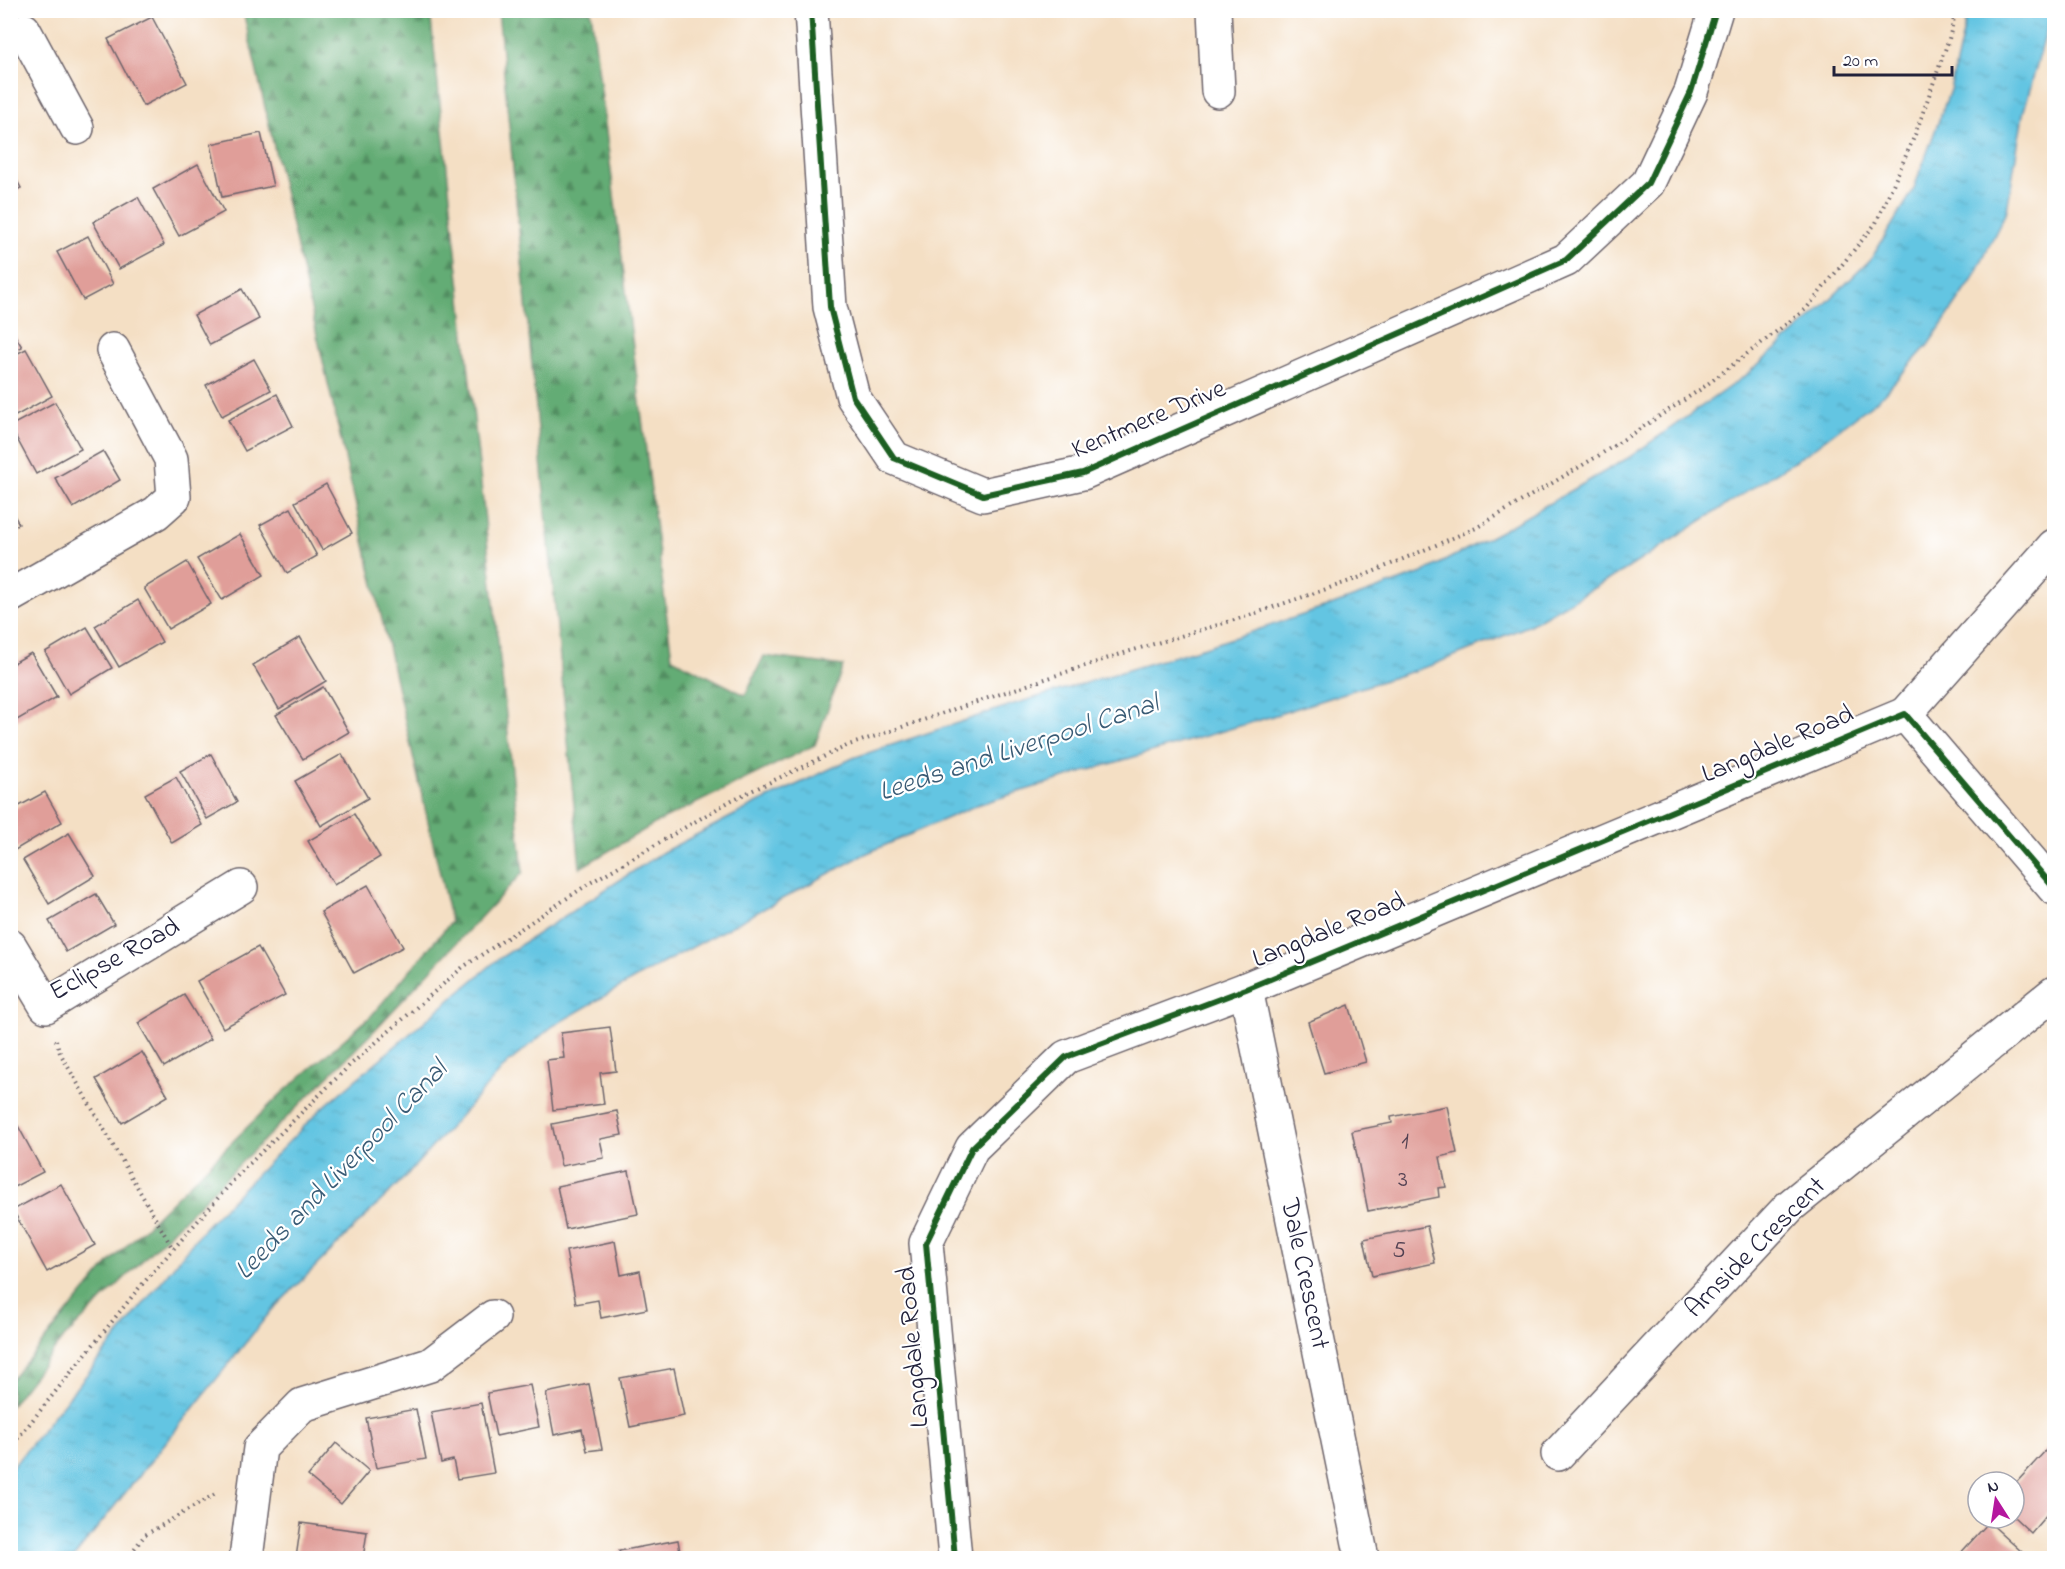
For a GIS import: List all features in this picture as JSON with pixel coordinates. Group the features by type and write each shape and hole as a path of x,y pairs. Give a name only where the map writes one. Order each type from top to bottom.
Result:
{"street":[{"name":"Kentmere Drive","path":"812,10 830,308 853,397 894,458 983,495 1083,473 1566,260 1648,183 1691,92 1716,10"},
{"path":"1214,10 1218,91"},
{"path":"10,37 24,30 77,128"},
{"path":"10,596 156,513 174,497 171,459 114,350"},
{"path":"2055,546 1905,714 2055,888"},
{"name":"Langdale Road","path":"955,1558 926,1243 972,1148 1066,1057 1246,989 1905,714"},
{"name":"Eclipse Road","path":"10,946 46,1006 241,887"},
{"name":"Dale Crescent","path":"1246,989 1362,1558"},
{"name":"Arnside Crescent","path":"1558,1454 1790,1206 2055,993"},
{"path":"246,1558 260,1448 302,1405 430,1365 493,1317"}],"path":[{"path":"10,1448 139,1288 240,1173 350,1065 464,967 590,883 732,800 849,745 1127,652 1241,618 1356,579 1476,528 1598,456 1701,389 1806,309 1876,223 1915,135 1949,39 1956,10"},
{"path":"46,1006 60,1053 173,1249"},
{"path":"127,1558 145,1535 257,1470"}],"green space":[{"path":"243,11 430,11 523,872 373,1032 61,1341 11,1405 11,1380 110,1262 281,1094 371,1016 451,922"},
{"path":"498,11 591,11 672,658 745,695 764,656 843,666 815,745 656,823 580,868"}],"water":[{"name":"Leeds and Liverpool Canal","path":"1968,11 2052,11 2023,114 2007,210 1971,282 1928,345 1879,399 1807,453 1625,570 1528,626 1432,665 1260,720 977,805 865,854 639,976 553,1026 507,1064 405,1177 271,1311 73,1558 11,1558 11,1469 205,1227 321,1109 497,960 663,852 853,758 1014,704 1205,647 1422,573 1503,530 1628,458 1746,375 1809,320 1871,259 1913,191 1950,90"}],"building":[{"path":"152,17 187,83 143,106 108,39"},
{"path":"261,133 273,186 222,197 211,144"},
{"path":"198,164 224,212 179,236 153,189"},
{"path":"10,168 21,188 10,193"},
{"path":"138,197 164,245 119,269 93,222"},
{"path":"88,236 113,284 83,300 57,252"},
{"path":"242,289 259,319 210,345 194,315"},
{"path":"10,327 22,347 10,353"},
{"path":"26,349 52,396 10,419 10,357"},
{"path":"254,359 271,390 222,416 206,385"},
{"path":"277,394 293,426 245,451 228,420"},
{"path":"55,402 81,449 36,474 10,426"},
{"path":"103,451 120,480 73,508 55,478"},
{"path":"326,484 352,533 322,550 295,502"},
{"path":"10,508 19,524 10,529"},
{"path":"291,508 317,556 287,573 260,525"},
{"path":"240,534 264,575 222,600 197,559"},
{"path":"187,562 211,604 168,629 144,588"},
{"path":"138,600 162,642 119,667 95,626"},
{"path":"87,627 112,668 69,694 45,652"},
{"path":"300,637 326,681 279,709 253,665"},
{"path":"31,653 57,697 10,724 10,665"},
{"path":"323,687 349,732 303,759 276,715"},
{"path":"211,754 237,802 207,819 180,771"},
{"path":"342,754 368,798 321,826 295,781"},
{"path":"176,777 202,825 172,843 145,794"},
{"path":"45,792 62,822 15,850 10,841 10,811"},
{"path":"354,814 380,857 334,885 308,841"},
{"path":"69,833 95,876 49,904 23,860"},
{"path":"368,885 403,947 354,973 321,912"},
{"path":"96,894 114,924 66,952 49,921"},
{"path":"258,947 285,995 223,1028 197,981"},
{"path":"184,995 211,1039 164,1067 138,1023"},
{"path":"1349,1005 1366,1062 1324,1073 1308,1022"},
{"path":"610,1027 616,1071 600,1073 604,1104 553,1110 547,1060 564,1058 561,1033"},
{"path":"142,1052 168,1096 122,1123 96,1079"},
{"path":"1447,1106 1457,1153 1440,1157 1446,1187 1438,1188 1439,1197 1368,1211 1352,1131 1392,1123 1391,1117"},
{"path":"617,1111 622,1135 600,1139 604,1158 561,1166 552,1124"},
{"path":"17,1124 43,1172 10,1189 10,1128"},
{"path":"629,1171 638,1214 566,1229 557,1186"},
{"path":"61,1184 95,1245 47,1272 13,1210"},
{"path":"1427,1226 1435,1263 1372,1276 1364,1239"},
{"path":"615,1241 621,1275 640,1271 647,1309 601,1318 598,1300 576,1304 566,1251"},
{"path":"674,1368 684,1416 630,1427 620,1378"},
{"path":"589,1384 602,1449 587,1451 582,1429 554,1435 546,1393"},
{"path":"530,1385 539,1427 496,1436 487,1393"},
{"path":"481,1403 494,1473 457,1479 453,1460 441,1463 431,1412"},
{"path":"416,1409 426,1459 376,1468 366,1418"},
{"path":"336,1443 369,1471 341,1504 308,1476"},
{"path":"2047,1449 2054,1456 2054,1506 2031,1533 2026,1528 2026,1472"},
{"path":"301,1523 367,1532 363,1558 296,1558"},
{"path":"1982,1530 1998,1530 2022,1552 2016,1558 1956,1558"},
{"path":"678,1540 681,1558 621,1558 619,1551"}],"cycle path":[{"path":"811,10 830,307 853,397 894,458 983,495 1083,473 1566,260 1648,183 1691,92 1716,10"},
{"path":"955,1558 926,1243 972,1148 1066,1057 1246,989 1905,714 2054,888"}]}
